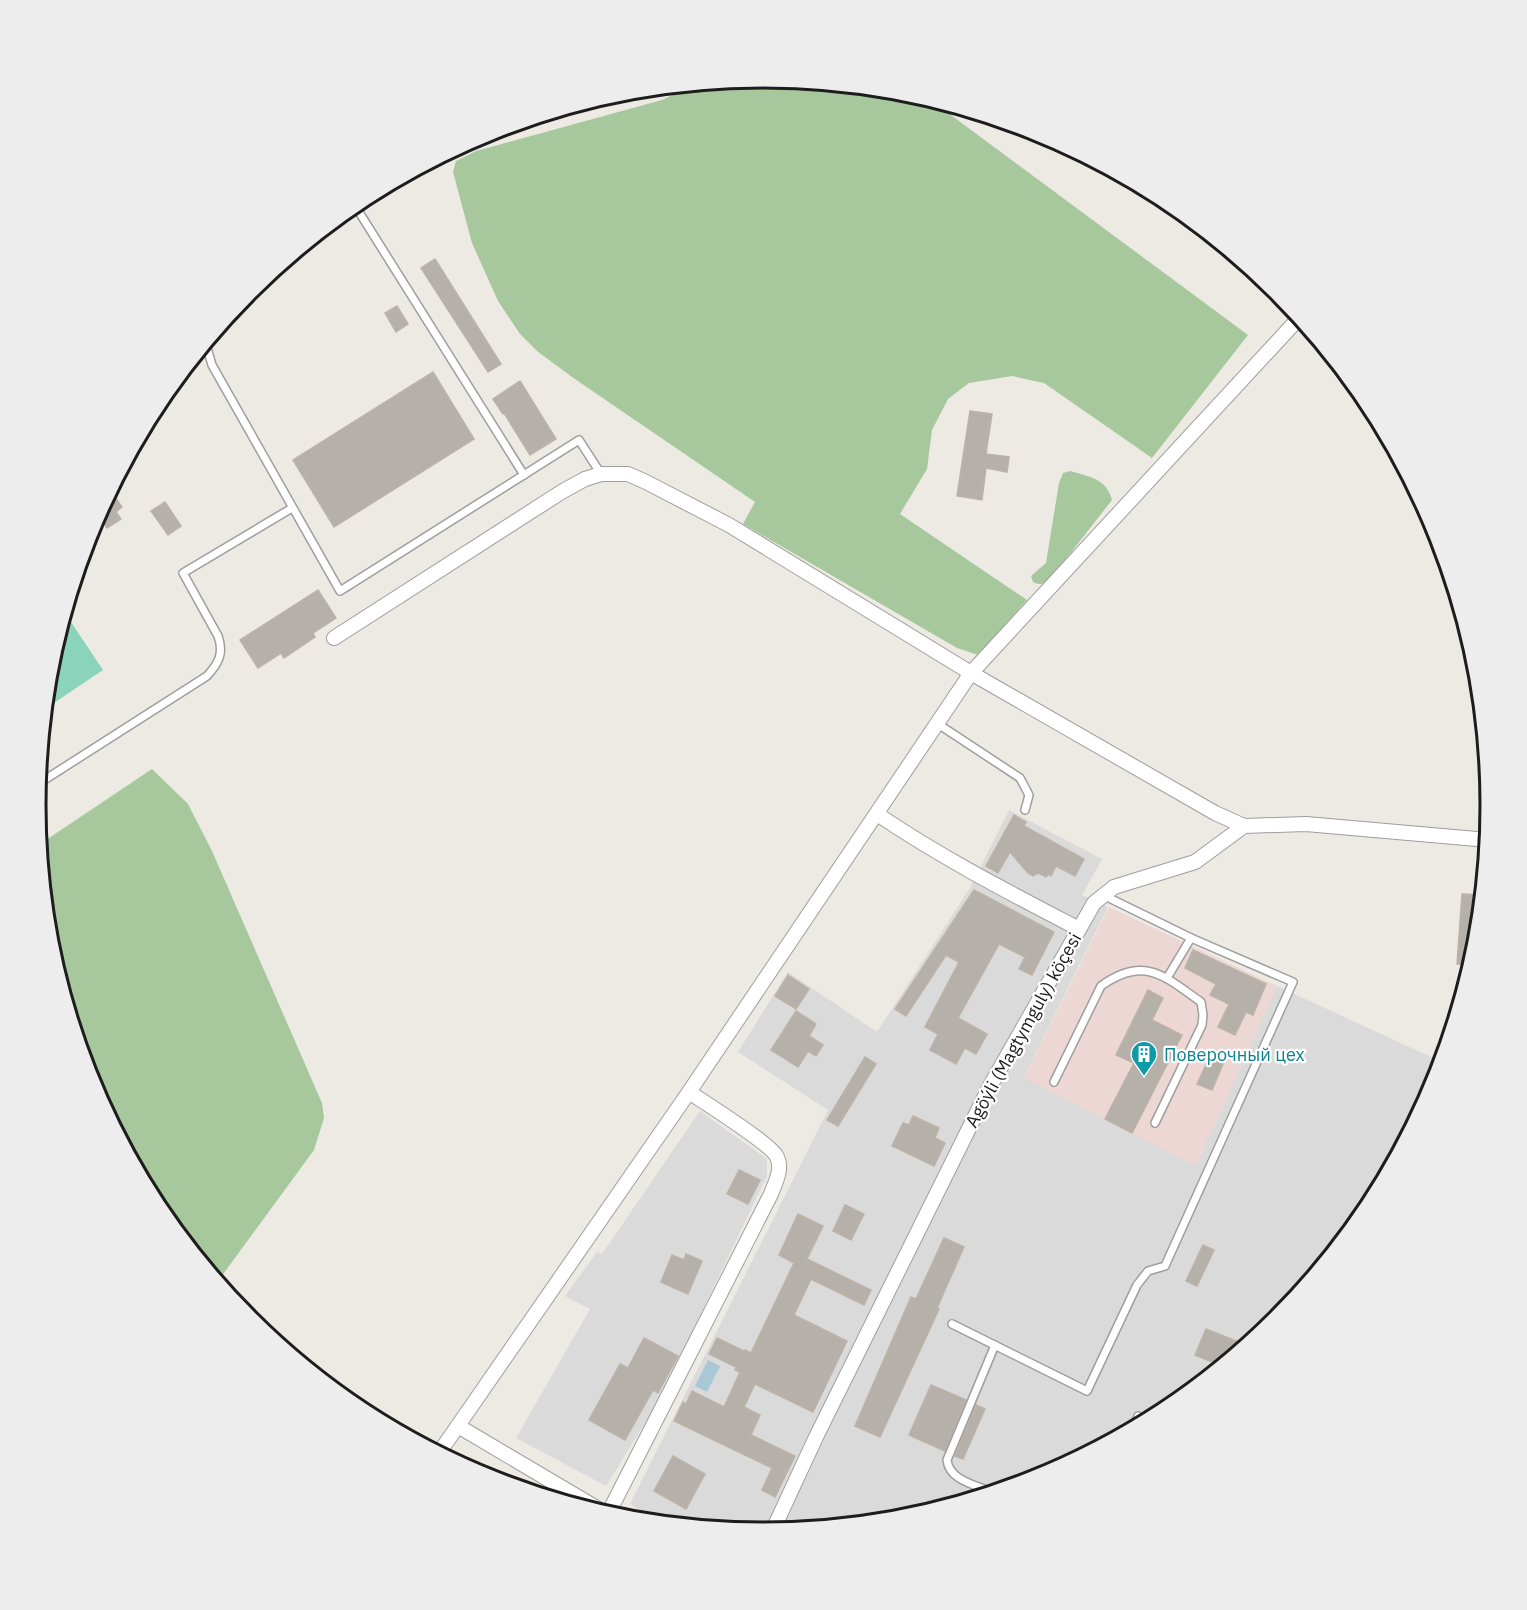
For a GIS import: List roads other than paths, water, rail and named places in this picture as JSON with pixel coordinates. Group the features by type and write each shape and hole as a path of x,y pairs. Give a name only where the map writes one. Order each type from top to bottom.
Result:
{"street":[{"path":"443,1447 689,1092 971,673 1295,324"},
{"path":"334,638 563,491 585,479 601,474 617,473 637,478 729,525 971,673 1215,813 1244,826 1306,824 1479,839"},
{"path":"877,814 912,838 984,880 1079,928"},
{"name":"Agöýli (Magtymguly) köçesi","path":"777,1521 816,1437 990,1086 1094,903 1114,888 1196,862 1244,826"},
{"path":"611,1505 771,1194 779,1173 777,1157 766,1145 689,1092"},
{"path":"458,1426 580,1498"}],"lane":[{"path":"360,213 524,475"},
{"path":"208,352 212,365 340,591 579,440 601,474"},
{"path":"47,778 207,676 216,667 222,646 183,573 292,508"},
{"path":"938,724 1020,778 1029,795 1025,810"},
{"path":"952,1324 1087,1391 1137,1285 1148,1271 1165,1266 1293,982 1191,938 1103,895"},
{"path":"1167,978 1191,938"},
{"path":"1054,1082 1101,986 1115,976 1149,970 1167,978 1201,1002 1203,1014 1202,1025 1155,1123"},
{"path":"982,1488 954,1476 948,1468 947,1460 995,1345"}],"water":[{"path":"708,1360 720,1366 707,1392 695,1386"}],"place":[{"name":"Поверочный цех","path":"1144,1077"}]}
